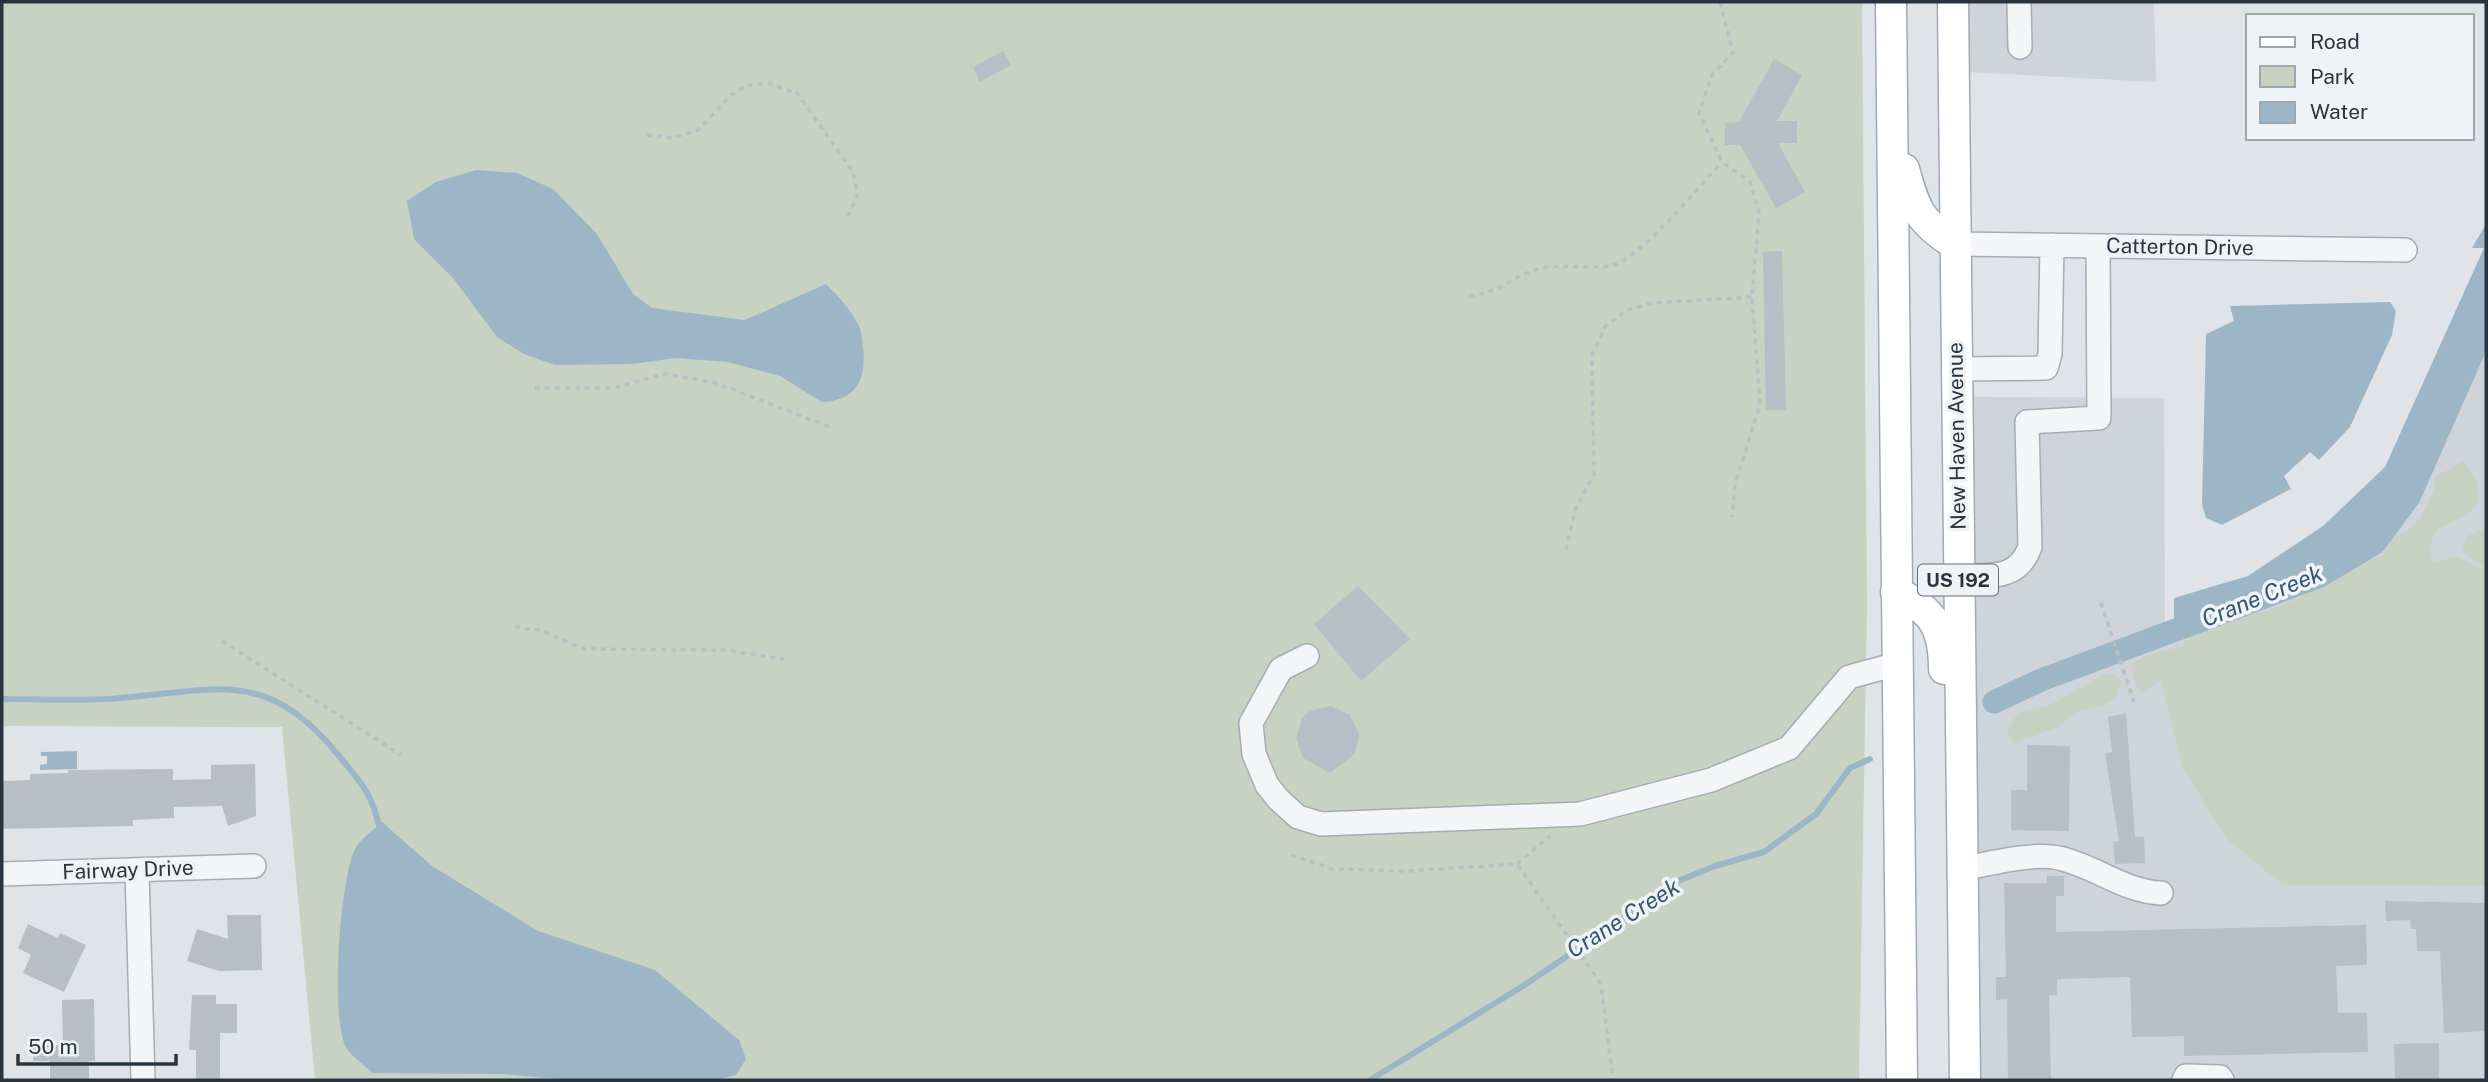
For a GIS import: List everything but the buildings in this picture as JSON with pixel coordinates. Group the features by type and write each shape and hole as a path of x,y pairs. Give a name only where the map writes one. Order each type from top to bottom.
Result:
{"main road":[{"name":"US 192","path":"1891,2 1902,1080"},
{"name":"New Haven Avenue","path":"1953,2 1965,1080"},
{"path":"1893,129 1914,208 1931,229 1955,244"},
{"path":"1896,592 1920,604 1936,623 1942,638 1945,831 1962,909"}],"street":[{"path":"2019,2 2020,47"},
{"name":"Catterton Drive","path":"1955,244 2405,250"},
{"path":"1956,369 2046,368 2050,354 2052,245"},
{"path":"1958,576 1995,576 2013,571 2024,562 2030,547 2027,422 2098,418 2098,246"},
{"path":"1307,656 1281,669 1251,723 1254,754 1267,785 1298,817 1321,824 1580,814 1711,779 1789,748 1849,677 1897,664"},
{"path":"1962,869 2057,857 2095,869 2141,892 2161,893"},
{"name":"Fairway Drive","path":"2,874 254,866"},
{"path":"137,871 142,1080"},
{"path":"2184,1080 2186,1076 2220,1076 2222,1080"}],"path":[{"path":"1720,2 1732,52 1712,75 1699,113 1722,162 1749,182 1759,213 1752,297 1760,404 1735,485 1732,517"},
{"path":"647,135 672,138 698,130 731,94 748,85 768,83 797,93 853,172 858,194 848,216"},
{"path":"1469,296 1491,294 1537,269 1560,265 1596,269 1618,264 1642,247 1722,162"},
{"path":"1566,550 1575,510 1594,474 1592,355 1605,327 1625,311 1652,303 1752,297"},
{"path":"535,388 615,388 663,374 713,382 833,428"},
{"path":"2101,603 2134,702"},
{"path":"515,627 542,631 584,649 725,650 784,659"},
{"path":"222,641 401,755"},
{"path":"1291,855 1333,869 1407,872 1517,864 1601,984 1613,1080"}],"shaded area":[{"path":"1965,2 2154,2 2156,82 1966,72"},
{"path":"2486,323 2486,1080 1965,1080 1957,397 2164,398 2165,634 2318,577 2375,543 2409,497"}],"green space":[{"path":"2,2 1862,2 1867,605 1859,1080 315,1080 282,727 2,726"},
{"path":"2462,461 2472,472 2478,486 2478,501 2469,513 2438,529 2431,541 2431,550 2432,563 2456,556 2486,571 2486,886 2283,885 2227,839 2183,768 2161,680 2144,692 2139,691 2132,675 2133,663 2146,655 2180,647 2197,630 2210,624 2267,611 2297,599 2322,585 2334,573 2381,556 2395,535 2407,531 2420,519 2434,491 2434,478"},
{"path":"2480,530 2486,531 2486,566 2469,558 2462,550 2467,536"},
{"path":"2105,674 2115,674 2121,681 2115,699 2102,706 2078,712 2056,728 2014,743 2007,730 2018,713 2048,706"}],"water":[{"path":"476,170 517,173 553,189 597,234 633,294 652,308 745,320 826,284 848,309 860,329 864,359 857,386 843,398 822,402 780,376 728,362 675,358 633,364 555,365 524,354 497,337 453,278 414,239 407,201 436,182"},
{"path":"2486,224 2486,314 2478,317 2399,493 2367,536 2313,569 2174,620 2174,598 2248,576 2323,526 2385,467 2484,248 2472,248"},
{"path":"2390,302 2396,311 2392,335 2350,427 2319,460 2310,452 2284,476 2291,489 2222,525 2206,518 2202,505 2206,334 2234,321 2230,306"},
{"path":"77,751 77,769 40,770 40,765 47,764 47,756 41,756 41,752"},
{"path":"382,822 432,866 538,931 655,970 739,1040 746,1059 736,1075 715,1080 567,1080 502,1074 373,1073 348,1050 341,1031 339,948 345,888 355,849"}],"waterway":[{"name":"Crane Creek","path":"1994,702 2041,680 2318,577 2375,543 2409,497 2486,323"},
{"path":"2,699 109,699 208,689 261,695 286,707 313,727 359,781 369,796 379,825"},
{"name":"Crane Creek","path":"1370,1080 1523,986 1678,881 1715,866 1764,852 1816,814 1850,768 1870,759"}]}
